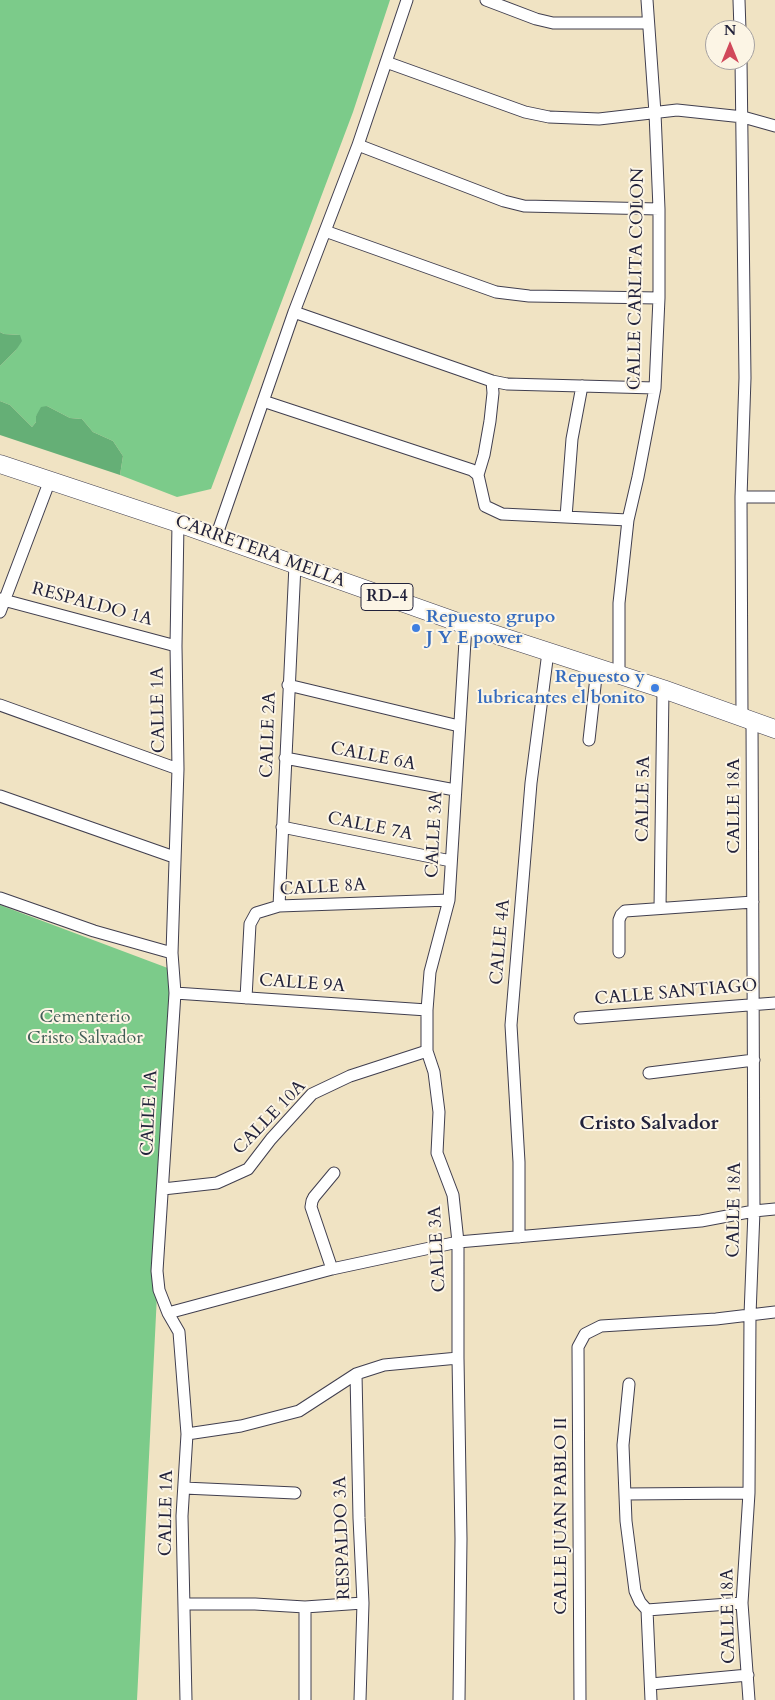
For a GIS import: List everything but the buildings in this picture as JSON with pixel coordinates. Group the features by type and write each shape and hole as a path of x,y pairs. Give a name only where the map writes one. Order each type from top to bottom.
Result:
{"main road":[{"name":"CARRETERA MELLA","path":"0,464 178,523 466,625 663,689 775,728"}],"street":[{"path":"216,537 294,312 358,145 407,0"},
{"path":"486,0 536,19 553,23 648,23"},
{"name":"CALLE CARLITA COLON","path":"619,676 619,604 628,520 655,388 659,298 659,209 655,113 647,0"},
{"path":"739,0 740,20"},
{"path":"386,62 526,112 549,117 599,119 676,110 743,117 775,126"},
{"name":"CALLE 18A","path":"741,70 745,378 741,498 753,902 754,1003 754,1211 750,1315 748,1493 742,1603 749,1700"},
{"path":"358,145 504,201 524,206 659,209"},
{"path":"325,230 504,293 528,296 659,298"},
{"path":"294,312 492,381 507,384 655,388"},
{"path":"492,381 493,392 490,420 478,475 485,506 502,514 628,520"},
{"path":"566,517 572,439 582,386"},
{"path":"264,401 463,466 478,475"},
{"path":"0,612 2,600 50,480"},
{"path":"741,498 775,497"},
{"name":"CALLE 1A","path":"178,523 176,646 178,769 172,953 175,993 157,1271 160,1290 168,1313 179,1332 187,1434 182,1516 186,1700"},
{"name":"CALLE 2A","path":"279,906 295,565"},
{"name":"RESPALDO 1A","path":"2,600 176,646"},
{"name":"CALLE 3A","path":"459,1700 461,1539 458,1242 453,1195 437,1153 439,1112 434,1072 427,1051 427,1010 430,972 449,900 454,790 466,625"},
{"name":"CALLE 4A","path":"519,1237 519,1162 511,1025 531,783 548,652"},
{"path":"589,740 597,668"},
{"path":"288,685 459,726"},
{"name":"CALLE 5A","path":"660,908 663,689"},
{"path":"0,704 178,769"},
{"name":"CALLE 6A","path":"285,758 454,790"},
{"path":"0,796 174,857"},
{"name":"CALLE 7A","path":"282,827 451,861"},
{"path":"0,898 94,931 172,953"},
{"name":"CALLE 8A","path":"246,998 250,924 256,913 279,906 449,900"},
{"path":"620,952 620,920 621,915 625,911 753,902"},
{"name":"CALLE 9A","path":"175,993 427,1010"},
{"name":"CALLE SANTIAGO","path":"580,1018 775,1002"},
{"name":"CALLE 10A","path":"163,1189 217,1183 248,1169 271,1139 312,1094 350,1076 427,1051"},
{"path":"650,1074 754,1060"},
{"path":"332,1270 311,1207 314,1197 334,1173"},
{"path":"168,1313 332,1270 458,1242 701,1221 775,1209"},
{"path":"750,1315 775,1312"},
{"name":"CALLE JUAN PABLO II","path":"580,1700 578,1347 585,1334 601,1326 750,1315"},
{"path":"187,1434 241,1426 299,1411 356,1374 384,1365 458,1358"},
{"name":"RESPALDO 3A","path":"356,1374 363,1603 360,1700"},
{"path":"629,1384 622,1445 626,1521 635,1591 640,1602 647,1610 651,1700"},
{"path":"184,1488 295,1493"},
{"path":"625,1494 748,1493"},
{"path":"184,1604 306,1606 363,1603"},
{"path":"647,1610 742,1603"},
{"path":"305,1700 306,1606"},
{"path":"651,1684 748,1675"}],"green space":[{"path":"0,0 390,0 353,112 211,489 177,497 120,475 123,456 113,441 93,432 82,419 70,418 47,406 36,416 36,422 32,427 10,405 0,401 0,366 16,350 20,335 0,332"},
{"path":"0,332 20,335 22,341 0,366"},
{"path":"0,401 10,405 32,427 36,422 36,416 41,407 47,406 70,418 82,419 93,432 113,441 123,456 120,475 0,435"},
{"name":"Cementerio Cristo Salvador","path":"0,905 173,970 137,1700 0,1700"}],"place":[{"name":"Repuesto grupo J Y E power","path":"416,628"},
{"name":"Repuesto y lubricantes el bonito","path":"655,688"}],"district":[{"name":"Cristo Salvador","path":"649,1124"}]}
